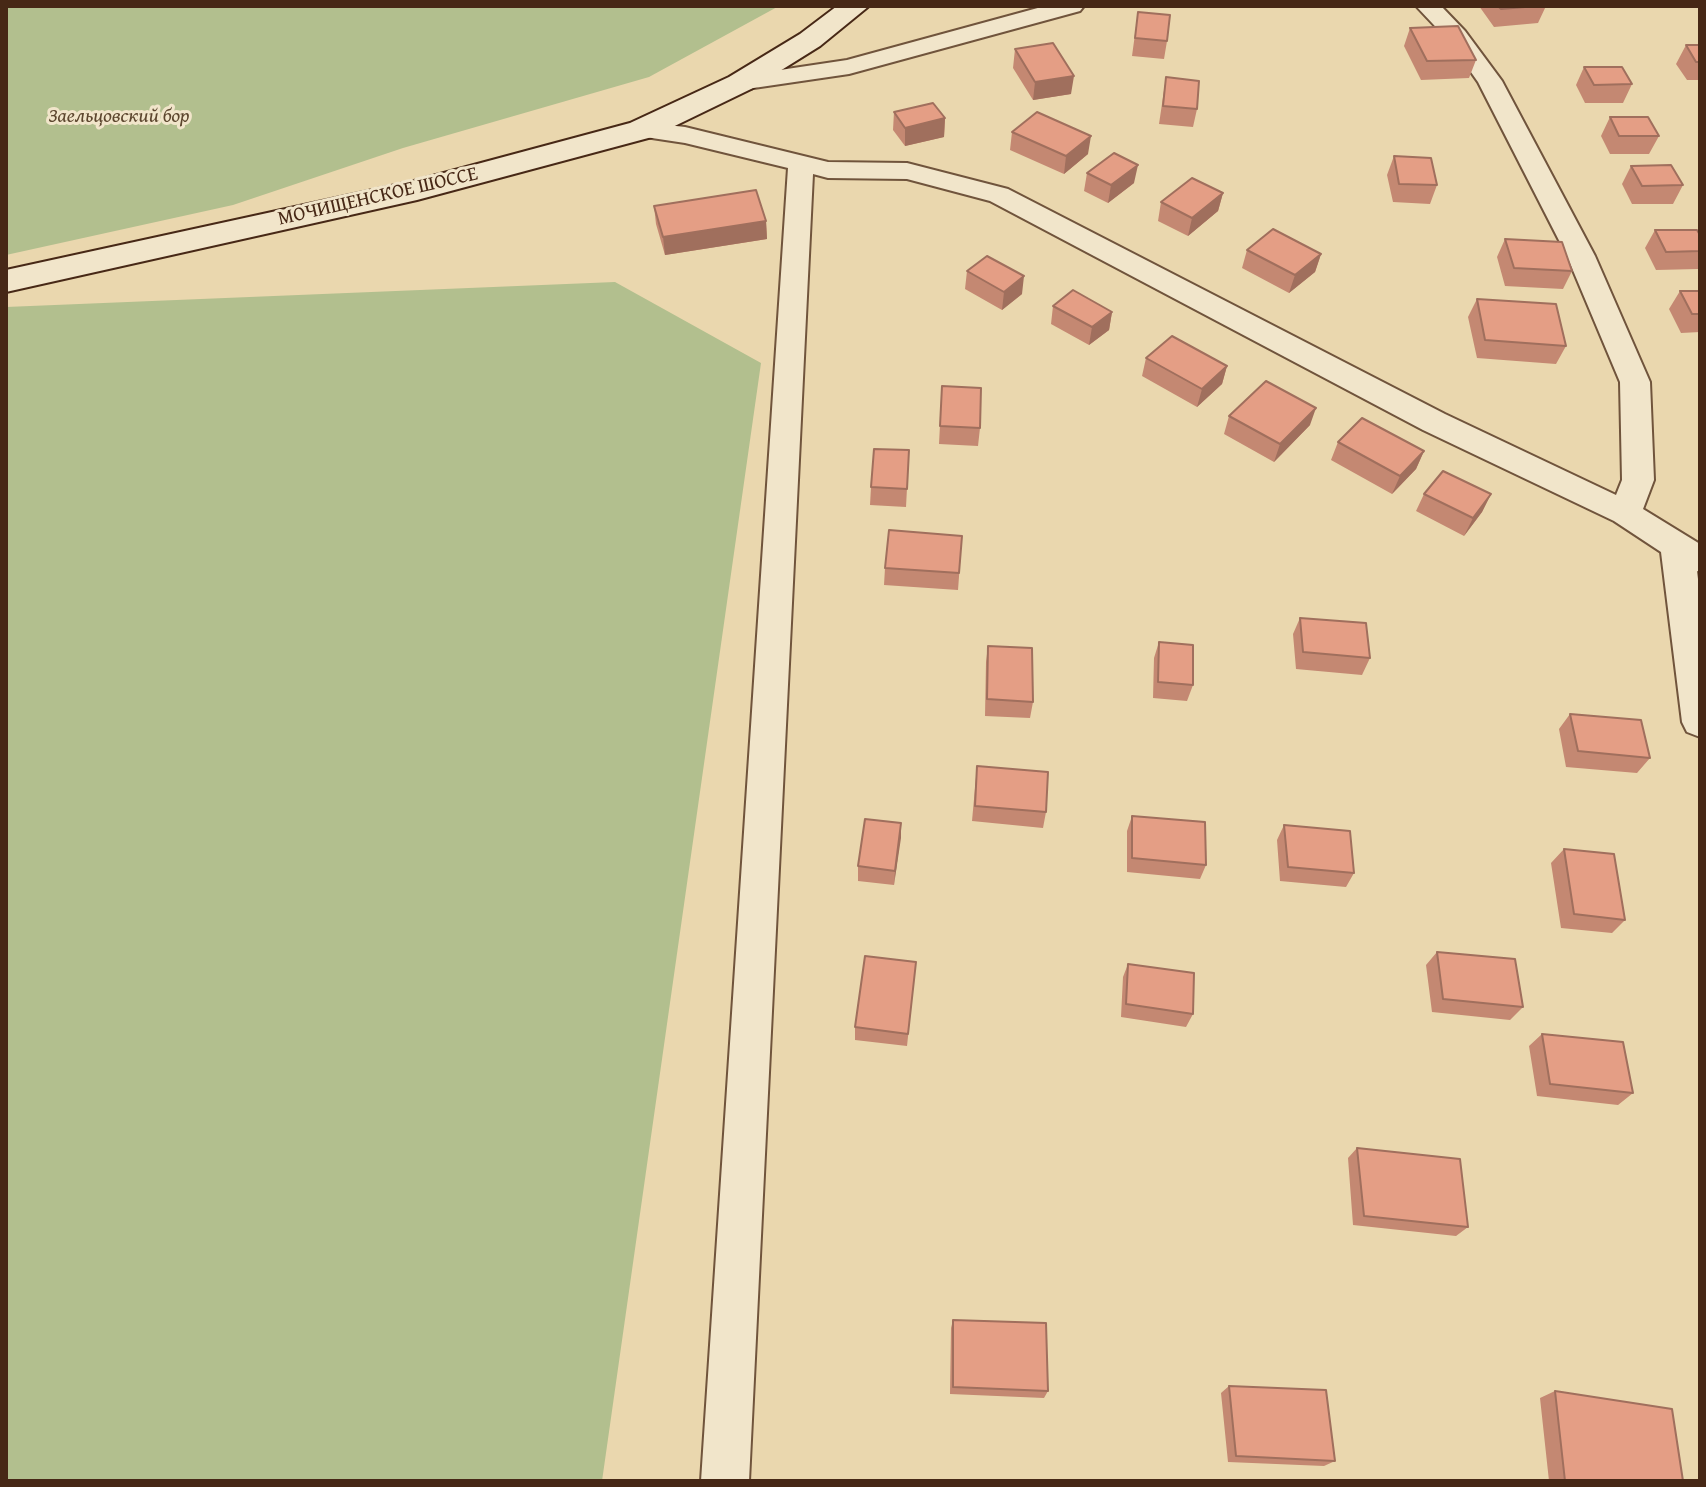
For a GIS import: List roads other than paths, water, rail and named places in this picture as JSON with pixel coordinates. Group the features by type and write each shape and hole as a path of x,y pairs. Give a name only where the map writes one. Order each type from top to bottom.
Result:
{"street":[{"name":"МОЧИЩЕНСКОЕ ШОССЕ","path":"6,281 417,190 641,130 740,83 810,40 855,6"},
{"path":"740,83 849,67 1072,6"},
{"path":"1428,6 1457,36 1490,81 1581,256 1635,382 1638,480 1625,513"},
{"path":"641,130 685,135 828,170 907,171 999,195 1434,422 1625,513 1688,554 1700,722"},
{"path":"725,1481 801,163"}],"park label":[{"name":"Заельцовский бор","path":"119,117"}]}
